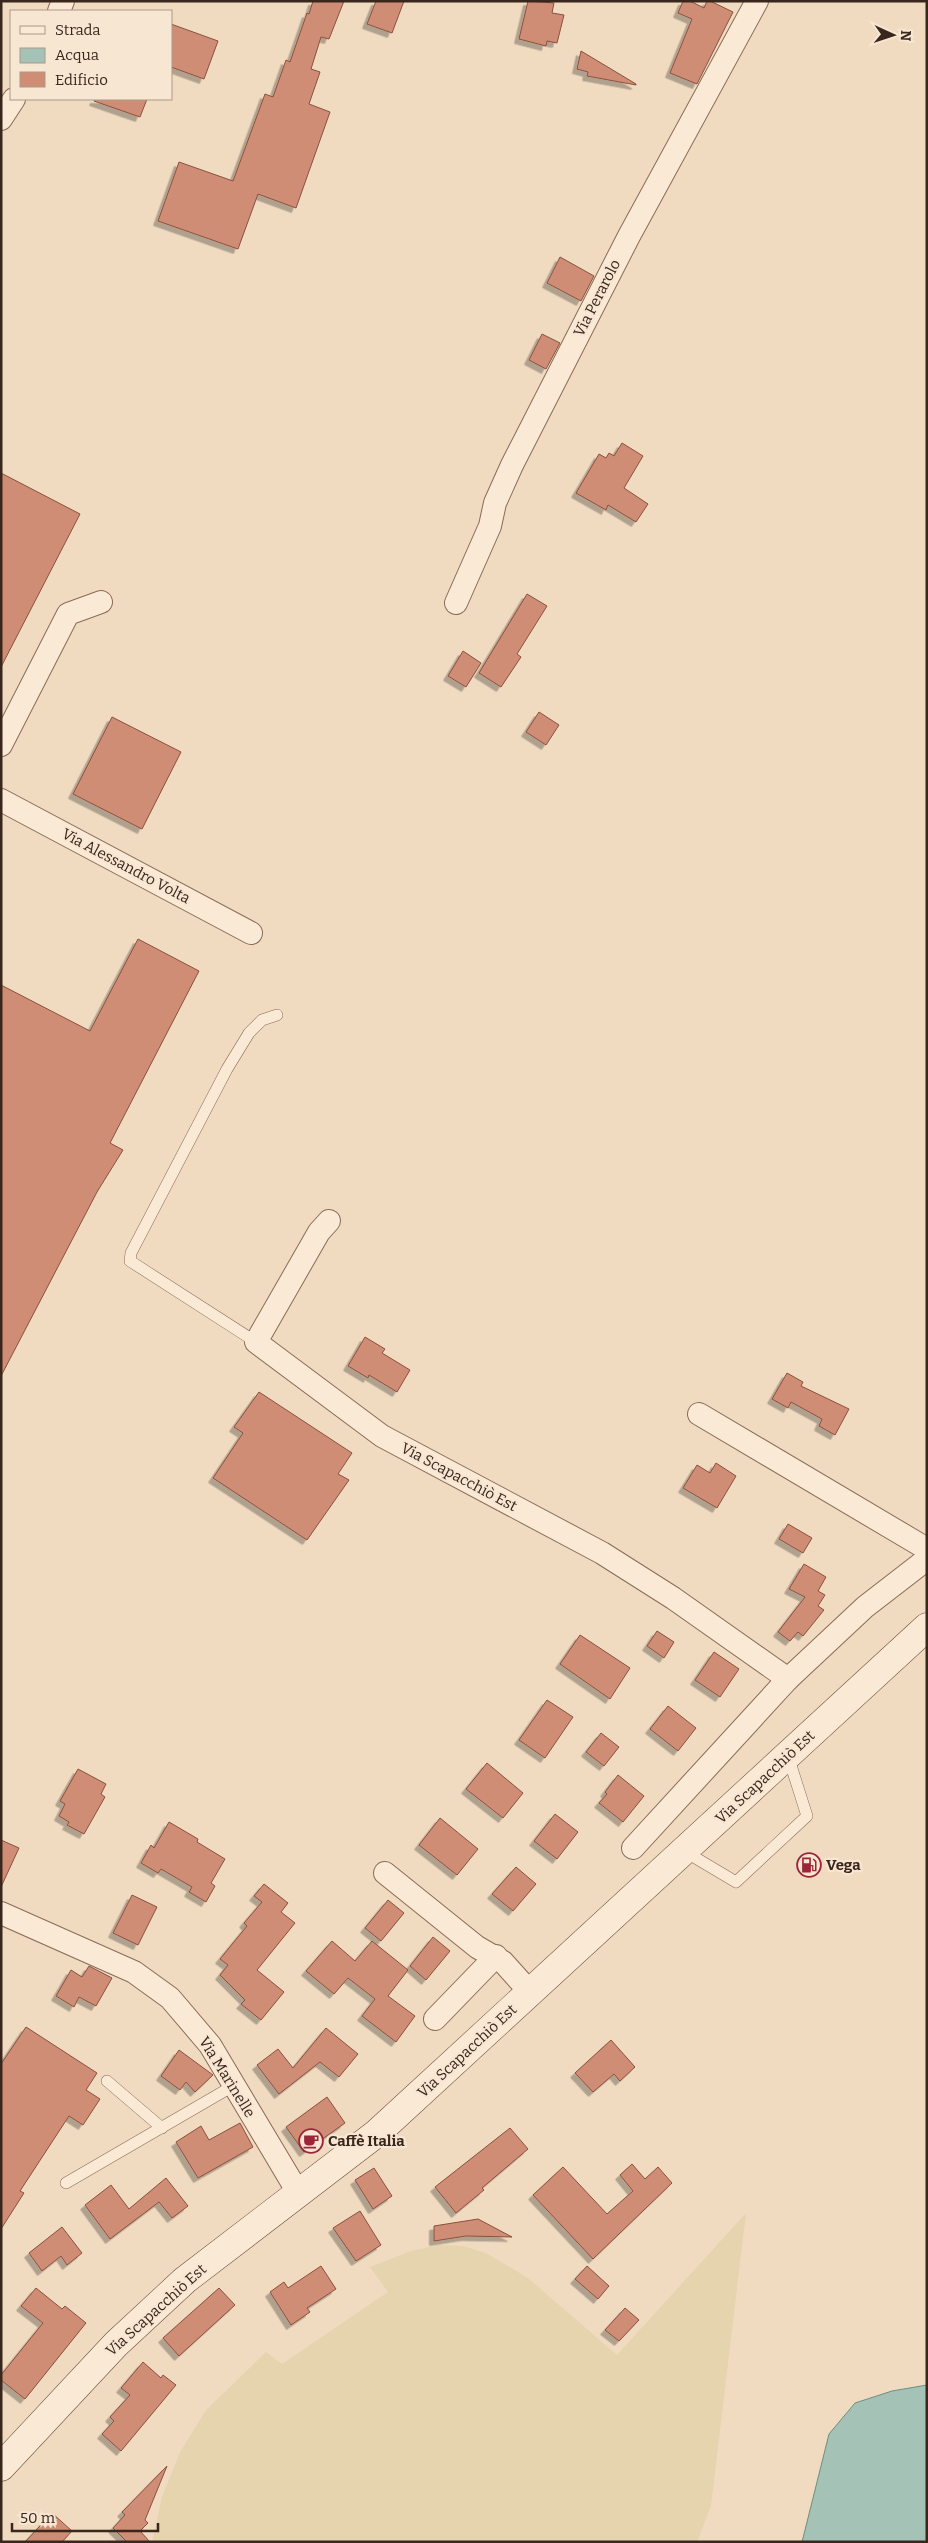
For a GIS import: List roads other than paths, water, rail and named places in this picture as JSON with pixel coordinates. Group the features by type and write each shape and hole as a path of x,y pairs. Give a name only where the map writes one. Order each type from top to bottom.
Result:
{"main road":[{"name":"Via Scapacchiò Est","path":"1,2467 116,2344 185,2280 377,2134 927,1627"}],"street":[{"name":"Via Perarolo","path":"456,603 490,526 495,503 516,456 629,236 757,1"},
{"path":"1,119 13,100"},
{"path":"1,745 68,614 101,602"},
{"name":"Via Alessandro Volta","path":"1,800 251,932"},
{"path":"256,1342 319,1232 329,1221"},
{"name":"Via Scapacchiò Est","path":"256,1342 382,1436 602,1553 674,1598 788,1680"},
{"path":"699,1414 927,1549"},
{"path":"633,1848 788,1680 865,1606 927,1559"},
{"path":"385,1872 477,1947 496,1956 530,1992"},
{"name":"Via Marinelle","path":"3,1919 134,1972 170,1998 210,2045 299,2194"},
{"path":"434,2019 496,1956"}],"lane":[{"path":"256,1342 130,1261 131,1253 227,1069 249,1033 262,1020 277,1015"},
{"path":"684,1851 736,1882 807,1816 788,1756"},
{"path":"107,2081 162,2128"},
{"path":"66,2183 233,2086"}],"water":[{"path":"927,2385 927,2542 802,2542 829,2434 855,2403 892,2391"}],"place":[{"name":"Vega","path":"809,1865"},
{"name":"Caffè Italia","path":"311,2141"}]}
